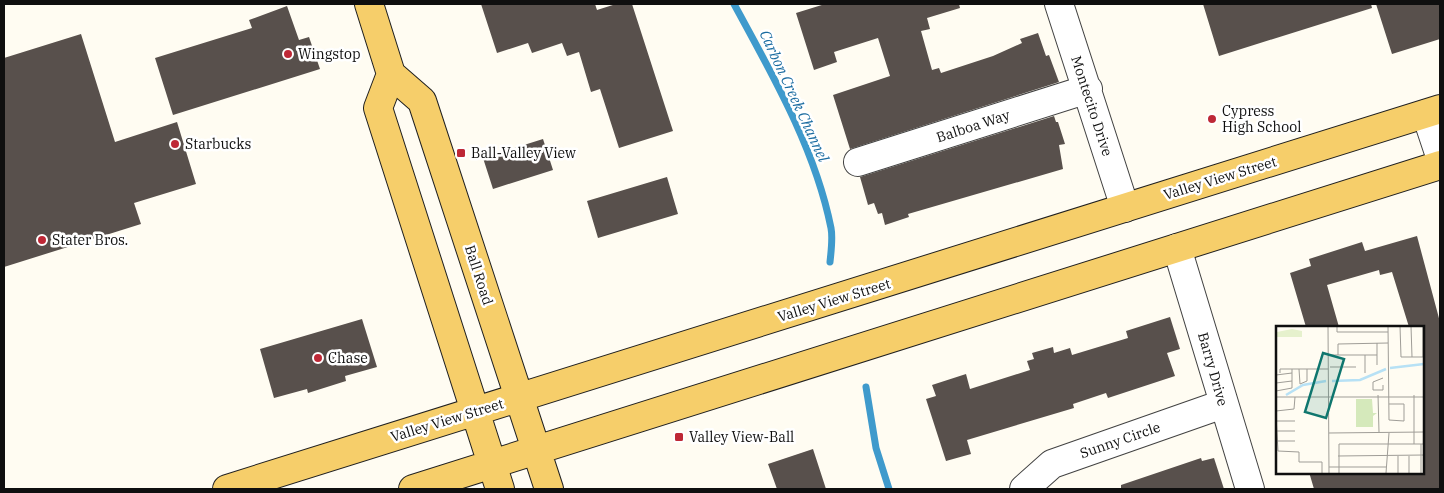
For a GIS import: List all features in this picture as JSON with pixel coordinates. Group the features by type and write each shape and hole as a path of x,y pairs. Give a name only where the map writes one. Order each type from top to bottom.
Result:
{"main road":[{"path":"369,4 391,74 378,108 496,477"},
{"name":"Ball Road","path":"391,74 422,101 549,489"},
{"name":"Valley View Street","path":"227,489 1433,111"},
{"path":"413,489 496,477 536,450 1440,165"}],"street":[{"name":"Montecito Drive","path":"1059,4 1125,208"},
{"name":"Balboa Way","path":"858,162 1088,89"},
{"path":"1433,111 1440,156"},
{"name":"Barry Drive","path":"1177,248 1250,489"},
{"name":"Sunny Circle","path":"1024,489 1052,464 1223,404"}],"building":[{"path":"481,4 595,4 597,10 616,4 632,4 673,131 619,148 600,89 591,92 579,52 567,56 562,43 532,53 528,43 497,53"},
{"path":"825,4 959,4 960,8 927,18 930,29 921,31 932,70 939,68 941,73 993,56 1022,43 1020,39 1038,33 1046,56 1049,55 1059,82 850,149 833,95 890,76 878,38 834,52 837,62 814,70 796,13"},
{"path":"1203,4 1371,4 1372,8 1219,56"},
{"path":"1376,4 1440,4 1440,39 1392,54"},
{"path":"287,6 299,40 309,37 320,69 173,115 155,58 252,28 249,20"},
{"path":"81,34 115,142 177,122 196,184 134,203 141,224 4,267 4,58"},
{"path":"1054,116 1056,122 1058,122 1065,144 1059,145 1063,169 908,214 909,217 885,225 882,213 878,214 874,203 868,205 860,177"},
{"path":"543,139 553,170 493,189 483,158"},
{"path":"667,177 678,214 598,238 587,201"},
{"path":"1417,236 1440,322 1440,489 1314,489 1309,473 1424,473 1424,326 1409,326 1392,272 1380,275 1379,270 1327,285 1339,326 1306,326 1290,273 1311,266 1309,259 1362,242 1365,251"},
{"path":"1170,317 1180,349 1167,353 1175,376 1108,398 1106,393 1073,404 1074,408 967,440 971,454 946,461 926,399 936,396 932,385 966,374 970,389 1030,370 1027,361 1034,359 1032,353 1053,347 1054,353 1070,348 1072,355 1128,338 1126,331"},
{"name":"Chase","path":"362,319 377,367 345,376 346,381 308,393 307,389 274,398 260,349"},
{"path":"813,449 826,489 777,489 768,464"},
{"path":"1201,458 1202,461 1214,458 1224,489 1121,489 1121,485"}],"waterway":[{"name":"Carbon Creek Channel","path":"734,4 791,112 814,169 824,198 831,228 830,262"},
{"name":"Carbon Creek Channel","path":"866,387 876,448 889,489"}],"place":[{"name":"Wingstop","path":"288,54"},
{"name":"Cypress High School","path":"1212,119"},
{"name":"Starbucks","path":"175,144"},
{"name":"Ball-Valley View","path":"461,153"},
{"name":"Stater Bros.","path":"42,240"},
{"name":"Chase","path":"318,358"},
{"name":"Valley View-Ball","path":"679,437"}]}
